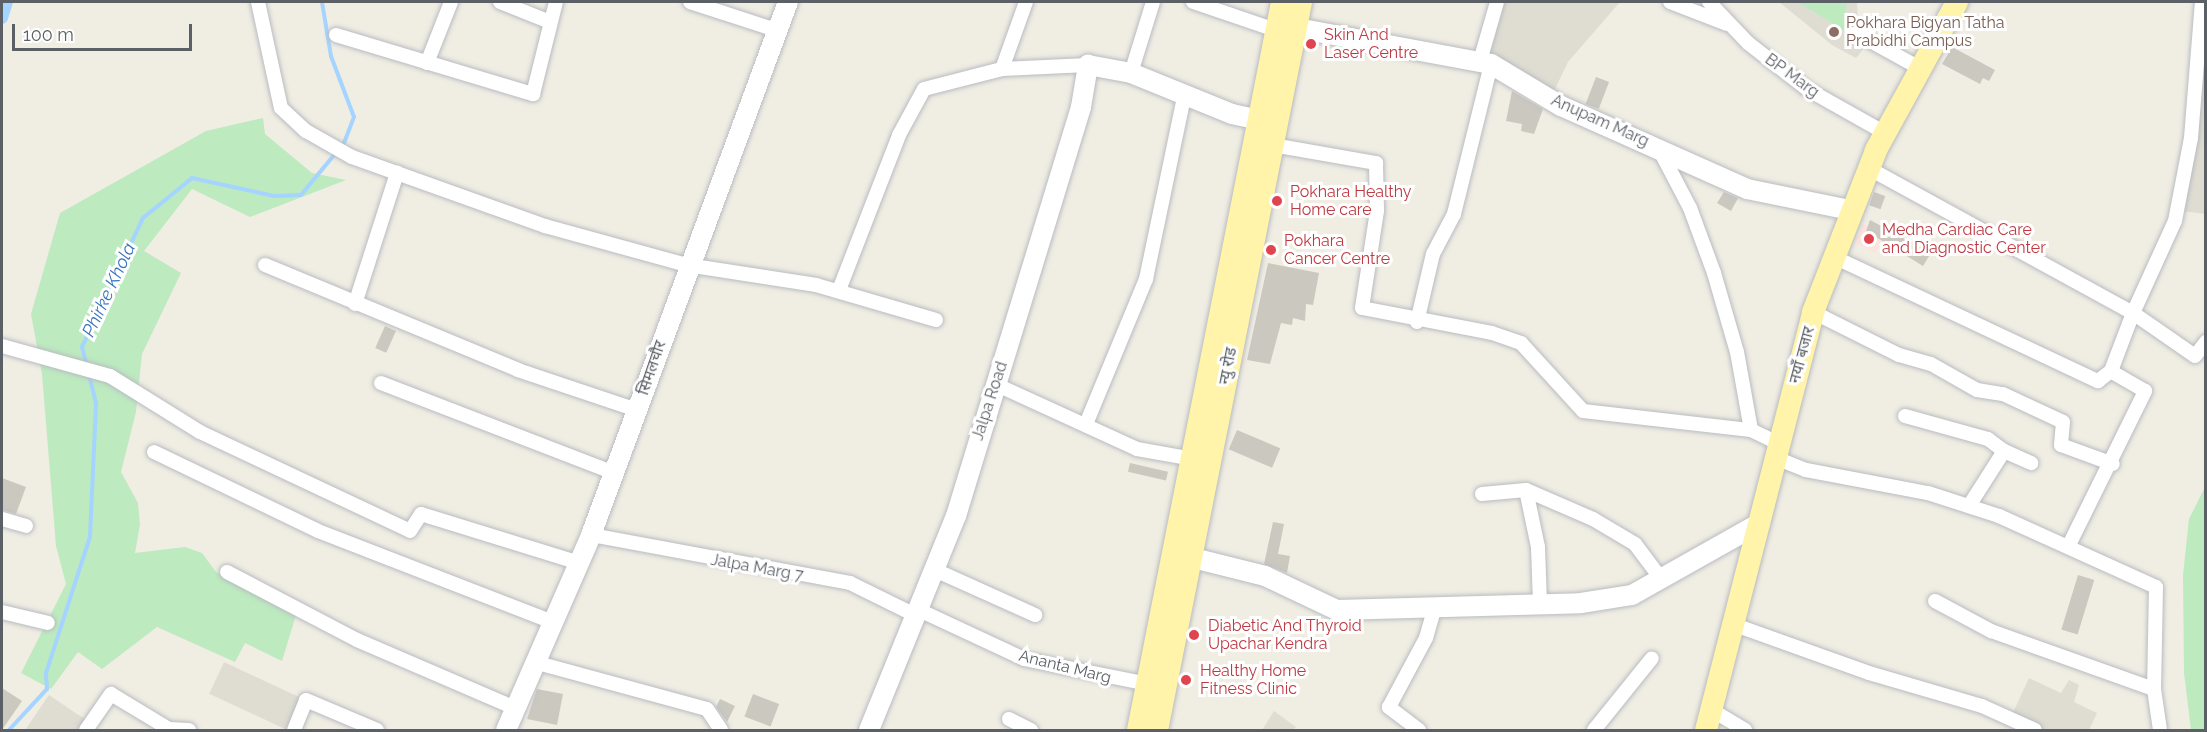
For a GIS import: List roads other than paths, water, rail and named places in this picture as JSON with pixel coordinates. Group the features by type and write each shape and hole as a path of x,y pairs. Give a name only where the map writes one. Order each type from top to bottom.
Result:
{"main road":[{"name":"न्यु रोड","path":"1282,2 1286,30"},
{"name":"न्यु रोड","path":"1144,730 1183,556 1286,30 1301,2"},
{"name":"नयाँ बजार","path":"1708,720 1735,625 1813,312 1876,150 1923,70 1957,2"},
{"name":"न्यु रोड","path":"1144,730 1148,684 1183,556"}],"street":[{"path":"258,2 277,100 287,117 352,157 545,226 687,265 839,290 936,320"},
{"path":"426,63 452,2"},
{"path":"500,2 550,22"},
{"path":"336,35 533,94 556,2"},
{"path":"690,2 778,31"},
{"name":"सिमलचौर","path":"506,730 591,535 687,265 788,2"},
{"path":"1002,69 1026,2"},
{"path":"1131,73 1153,2"},
{"path":"1193,2 1286,30"},
{"path":"1417,322 1433,254 1454,214 1497,2"},
{"path":"1670,2 1730,25"},
{"name":"BP Marg","path":"1709,2 1730,25 1807,89 1887,134"},
{"path":"1834,257 2098,381 2110,371 2133,313 2175,220 2191,138 2202,2"},
{"name":"Anupam Marg","path":"1286,30 1485,63 1560,106 1657,147 1747,189 1851,210"},
{"path":"1856,33 1923,70"},
{"path":"839,290 899,135 924,89 1002,69 1088,65 1131,73 1185,93 1266,133 1376,163 1377,211 1362,308 1417,322 1492,333 1521,344 1583,411 1751,430 1806,470 1928,493 1969,506 2069,545 2156,587 2154,689 2160,730"},
{"name":"Jalpa Road","path":"869,730 956,516 1080,107 1088,65"},
{"path":"1086,424 1146,279 1185,93"},
{"path":"1657,147 1690,208 1714,273 1737,352 1751,430"},
{"path":"1870,169 2133,313 2195,356 2205,342"},
{"path":"356,304 397,173"},
{"path":"265,266 518,370 637,410"},
{"path":"1813,312 1899,356 1931,364 1977,390 2003,394 2063,422 2061,445 2112,464"},
{"path":"2,346 110,376 200,432 410,531 421,514 579,563"},
{"path":"2069,545 2112,464 2145,391 2110,371"},
{"path":"381,383 614,473"},
{"path":"995,384 1137,449 1200,461"},
{"path":"1905,416 1988,439 2004,451 2031,463"},
{"path":"1969,506 2004,451"},
{"path":"154,452 318,531 553,622"},
{"path":"1482,494 1526,490 1615,530 1649,558 1662,580"},
{"path":"1526,490 1538,547 1540,604"},
{"path":"2,519 26,526"},
{"path":"1183,556 1265,576 1336,610 1540,604 1608,600 1662,580 1760,523"},
{"name":"Jalpa Marg 7","path":"591,535 850,583 918,613"},
{"path":"935,570 1035,615"},
{"path":"226,572 357,640 515,708"},
{"path":"1935,601 1991,631 2154,689"},
{"path":"1419,730 1389,706 1426,638 1435,606"},
{"path":"2,612 48,623"},
{"name":"Ananta Marg","path":"918,613 1024,659 1148,684"},
{"path":"1735,625 1869,674 1982,706 2035,730"},
{"path":"1594,730 1652,658"},
{"path":"534,662 707,709 721,730"},
{"path":"86,730 111,694 169,729 189,730"},
{"path":"294,730 306,700 377,730"},
{"path":"1010,719 1031,730"},
{"path":"1708,720 1745,730"}],"waterway":[{"path":"2,18 7,2"},
{"name":"Phirke Khola","path":"87,367 82,347 143,218 192,178 274,196 301,195 344,143 354,117 331,56 322,2"},
{"name":"Phirke Khola","path":"9,730 47,689 46,673 90,537 96,403 89,374"}],"place":[{"name":"Pokhara Bigyan Tatha Prabidhi Campus","path":"1834,32"},
{"name":"Skin And Laser Centre","path":"1311,44"},
{"name":"Pokhara Healthy Home care","path":"1277,201"},
{"name":"Medha Cardiac Care and Diagnostic Center","path":"1869,239"},
{"name":"Pokhara Cancer Centre","path":"1271,250"},
{"name":"Diabetic And Thyroid Upachar Kendra","path":"1194,635"},
{"name":"Healthy Home Fitness Clinic","path":"1186,680"}]}
